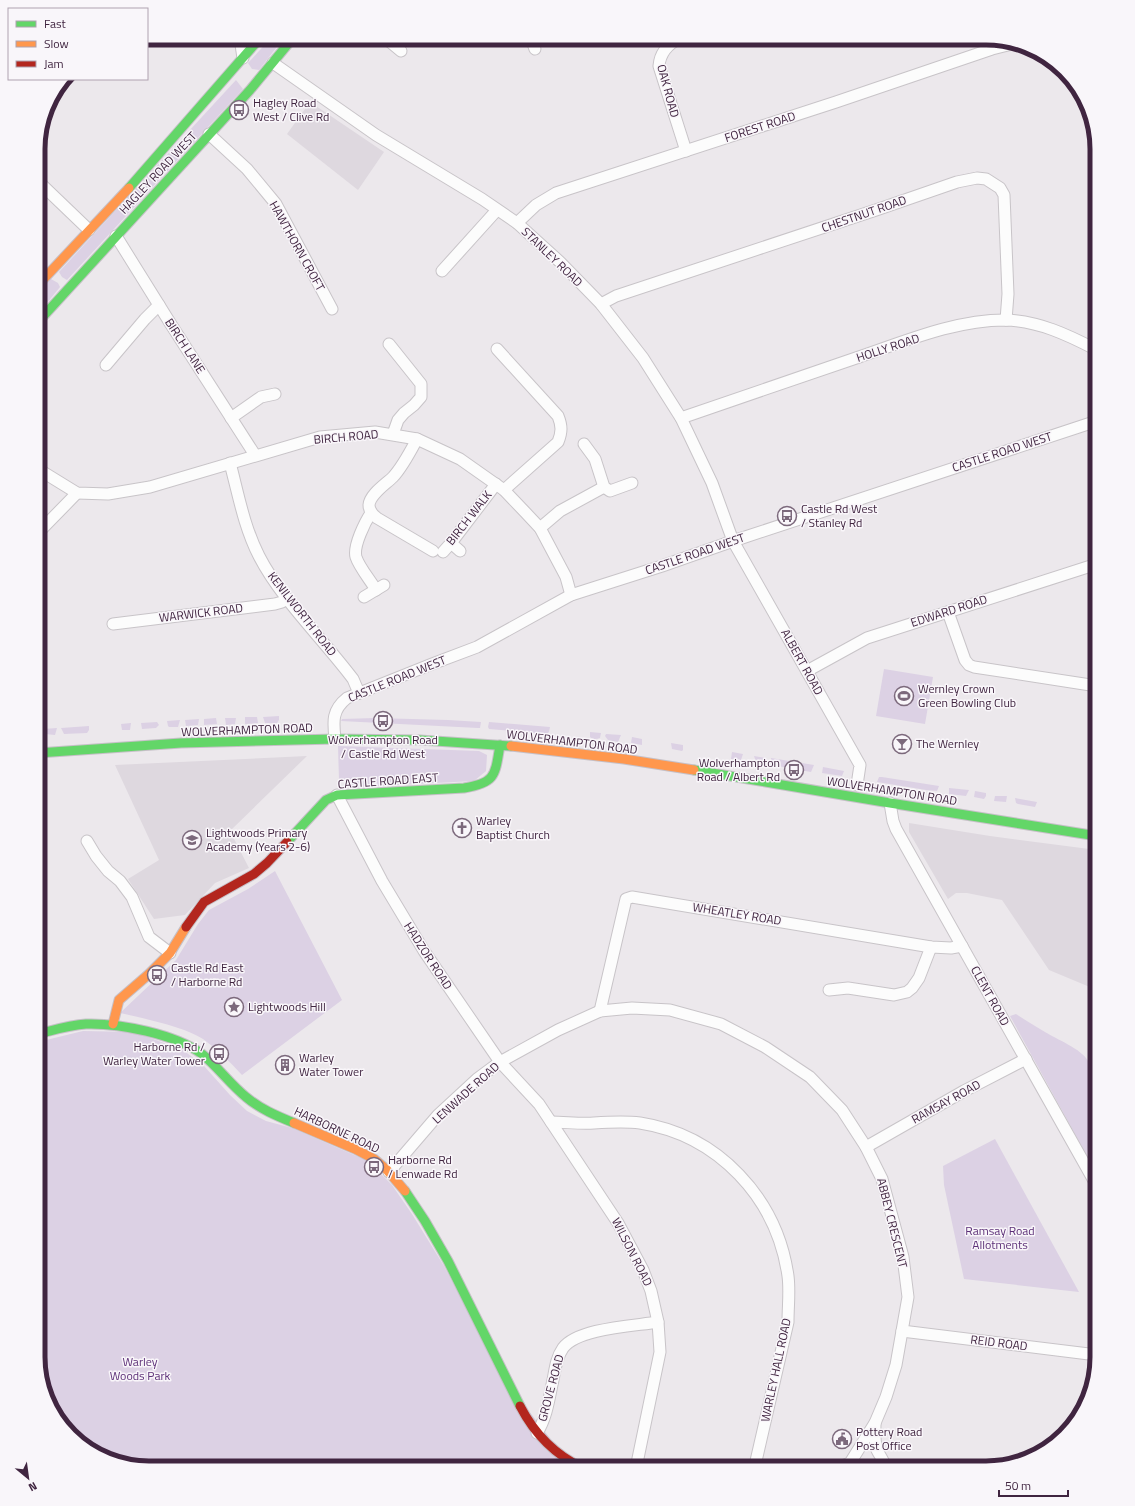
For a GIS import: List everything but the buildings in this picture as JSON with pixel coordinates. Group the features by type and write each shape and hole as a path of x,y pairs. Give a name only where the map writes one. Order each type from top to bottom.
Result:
{"main road":[{"name":"HAGLEY ROAD WEST","path":"45,281 55,276 89,230 254,45"},
{"path":"284,45 285,49"},
{"name":"HAGLEY ROAD WEST","path":"45,314 273,64 288,45"},
{"path":"243,58 246,74 262,76"},
{"path":"55,276 68,289"},
{"name":"WOLVERHAMPTON ROAD","path":"45,753 181,743 335,739 420,740 524,738"},
{"name":"WOLVERHAMPTON ROAD","path":"498,739 724,774 890,803 1090,835"},
{"name":"CASTLE ROAD EAST","path":"113,1024 119,1000 149,974 170,953 190,920 204,902 249,877 267,863 326,800 337,795 481,786 490,781 494,775 498,739"},
{"name":"WOLVERHAMPTON ROAD","path":"601,747 632,751"},
{"path":"857,785 890,803"},
{"name":"HARBORNE ROAD","path":"45,1032 83,1024 113,1024 144,1031 192,1048 212,1062 227,1079 251,1100 274,1114 376,1160 389,1172 412,1202 433,1234 460,1283 527,1419 537,1433 557,1452 572,1461"}],"street":[{"path":"241,45 243,58"},
{"path":"534,45 535,49"},
{"name":"OAK ROAD","path":"669,45 660,57 659,66 686,151"},
{"name":"FOREST ROAD","path":"517,223 536,205 556,193 1002,47"},
{"name":"STANLEY ROAD","path":"273,64 376,135 482,199 517,223 560,262 601,304 643,358 680,418 712,484 732,541"},
{"name":"HAWTHORN CROFT","path":"209,134 247,169 276,204 332,309"},
{"name":"CHESTNUT ROAD","path":"601,304 616,296 957,182 977,178 986,179 992,182 1000,188 1004,195 1008,294 1006,320"},
{"path":"45,188 89,230"},
{"path":"442,271 498,210"},
{"name":"BIRCH LANE","path":"116,236 255,455"},
{"path":"106,365 144,318 159,305"},
{"name":"HOLLY ROAD","path":"680,418 963,323 1006,320 1033,324 1065,333 1090,346"},
{"path":"389,344 420,384 421,397 398,420 393,434"},
{"name":"BIRCH WALK","path":"371,513 377,518 438,552 451,543 500,487 558,442 562,425 558,416 497,349"},
{"path":"231,418 261,397 275,394"},
{"name":"CASTLE ROAD WEST","path":"335,739 335,712 340,704 348,698 477,647 571,595 1090,423"},
{"name":"BIRCH ROAD","path":"77,494 108,494 150,487 320,437 375,432 393,434 416,439 460,459 500,487 540,528 566,577 571,595"},
{"path":"364,597 380,587 356,558 356,552 365,523 371,513 369,506 371,498 394,476 404,463 416,439"},
{"path":"584,444 595,459 604,487 610,491 614,491 632,483"},
{"name":"KENILWORTH ROAD","path":"230,463 250,535 271,577 350,674 359,693"},
{"path":"45,473 77,494 45,526"},
{"path":"540,528 560,511 604,487"},
{"name":"ALBERT ROAD","path":"732,541 860,765 857,785"},
{"path":"451,543 460,551"},
{"name":"EDWARD ROAD","path":"806,671 867,638 1090,566"},
{"name":"WARWICK ROAD","path":"113,624 275,604 287,598"},
{"path":"948,612 965,660 969,665 1090,685"},
{"name":"HADZOR ROAD","path":"337,795 382,881 424,951 500,1062 539,1104"},
{"name":"CLENT ROAD","path":"890,803 896,829 1090,1173"},
{"path":"87,841 100,854 108,871 120,881 132,897 150,936 170,953"},
{"name":"WHEATLEY ROAD","path":"600,1011 626,899 632,896 931,947 951,948 962,946"},
{"path":"829,990 848,988 894,995 907,992 919,978 931,947"},
{"name":"ABBEY CRESCENT","path":"600,1011 632,1008 670,1010 721,1024 765,1047 810,1077 842,1110 866,1147 882,1179 903,1257 908,1296 894,1371 886,1397 875,1423 853,1461"},
{"name":"LENWADE ROAD","path":"389,1172 438,1115 477,1080 500,1062 558,1030 600,1011"},
{"name":"RAMSAY ROAD","path":"866,1147 964,1091 1026,1059"},
{"name":"WILSON ROAD","path":"539,1104 618,1223 633,1249 651,1291 658,1322 660,1352 637,1461"},
{"name":"WARLEY HALL ROAD","path":"551,1122 594,1123 611,1121 639,1123 684,1135 705,1146 727,1163 744,1180 760,1200 771,1220 780,1242 788,1276 789,1298 788,1322 756,1461"},
{"name":"GROVE ROAD","path":"537,1433 543,1423 557,1360 564,1347 570,1342 589,1333 658,1322"},
{"name":"REID ROAD","path":"902,1331 1090,1354"},
{"name":"ABBEY CRESCENT","path":"875,1423 874,1441 884,1461"},
{"path":"853,1461 868,1449 878,1451"}],"shaded area":[{"path":"310,102 384,152 358,190 287,134"},
{"name":"Lightwoods Primary Academy (Years 2-6)","path":"307,756 230,831 249,868 215,883 185,915 154,919 128,879 159,860 115,765"},
{"path":"909,823 990,836 1090,849 1090,987 1049,970 1002,900 967,893 956,893 948,899 909,832"}],"green space":[{"path":"264,45 278,45 259,70 252,69 248,63"},
{"path":"236,80 243,89 67,280 62,277 59,272"},
{"path":"51,279 58,283 60,287 45,305 45,285"},
{"name":"Wernley Crown Green Bowling Club","path":"884,669 933,677 925,724 876,716"},
{"path":"279,716 277,723 265,723 263,717"},
{"path":"245,717 257,717 258,723 245,724"},
{"path":"216,718 217,724 204,725 204,719"},
{"path":"225,718 236,718 235,724 226,725"},
{"path":"375,718 481,722 480,728 478,728 341,721 342,719"},
{"path":"199,719 198,725 186,726 185,720"},
{"path":"180,720 178,727 168,726 167,721"},
{"path":"157,722 159,725 156,728 142,729 141,723"},
{"path":"489,722 550,727 549,732 546,734 489,729"},
{"path":"131,723 130,730 122,730 121,724"},
{"path":"89,726 87,733 64,734 61,728"},
{"path":"57,728 55,735 45,734 45,729"},
{"path":"590,732 601,733 600,738 591,738"},
{"path":"606,734 621,735 618,742 608,740 605,736"},
{"path":"632,737 642,739 642,745 631,743"},
{"path":"671,743 683,745 683,750 672,749"},
{"path":"338,746 479,751 487,755 486,771 474,781 357,787 339,780"},
{"path":"732,752 743,754 741,760 731,759"},
{"path":"754,756 766,758 764,765 756,762"},
{"path":"771,758 814,765 811,772 772,765"},
{"path":"823,767 844,771 842,776 822,773"},
{"path":"879,777 939,786 937,791 926,790 877,782"},
{"path":"949,788 969,790 966,796 949,794"},
{"path":"975,791 986,793 986,796 984,799 974,797"},
{"path":"995,796 1007,796 1006,802 994,801"},
{"path":"1015,798 1037,802 1035,807 1018,804 1016,803"},
{"path":"275,871 342,1000 242,1075 203,1039 163,1023 120,1013 176,960 198,924 209,910 248,889"},
{"path":"1016,1014 1075,1048 1088,1061 1090,1078 1090,1123 1087,1156 1010,1016"},
{"name":"Warley Woods Park","path":"83,1031 134,1032 183,1050 204,1066 230,1095 247,1111 266,1121 292,1128 368,1161 392,1185 412,1214 444,1266 501,1375 568,1461 143,1461 129,1459 103,1450 81,1435 63,1415 56,1403 46,1370 45,1040"},
{"name":"Ramsay Road Allotments","path":"995,1139 1079,1292 964,1279 944,1185 943,1166"}],"traffic: fast":[{"path":"129,188 254,45"},
{"path":"45,314 250,90 287,45"},
{"path":"45,753 181,743 335,739 420,740 511,746"},
{"path":"287,842 326,800 337,795 464,788 482,783 488,780 495,770 500,745"},
{"path":"694,770 1090,835"},
{"path":"45,1032 86,1024 99,1024 114,1025 162,1035 191,1047 202,1054 251,1101 269,1112 294,1123"},
{"path":"405,1191 425,1221 448,1261 520,1406"}],"traffic: slow":[{"path":"45,278 129,188"},
{"path":"511,746 624,759 694,770"},
{"path":"113,1024 119,1000 149,974 170,953 186,927"},
{"path":"294,1123 355,1149 374,1159 387,1170 405,1191"}],"traffic: jam":[{"path":"186,927 204,902 254,874 287,842"},
{"path":"520,1406 532,1425 546,1442 554,1450 570,1461"}],"place":[{"name":"Hagley Road West / Clive Rd","path":"239,110"},
{"name":"Castle Rd West / Stanley Rd","path":"787,516"},
{"name":"Wernley Crown Green Bowling Club","path":"904,696"},
{"name":"Wolverhampton Road / Castle Rd West","path":"383,721"},
{"name":"The Wernley","path":"902,744"},
{"name":"Wolverhampton Road / Albert Rd","path":"794,770"},
{"name":"Warley Baptist Church","path":"462,828"},
{"name":"Lightwoods Primary Academy (Years 2-6)","path":"192,840"},
{"name":"Castle Rd East / Harborne Rd","path":"157,975"},
{"name":"Lightwoods Hill","path":"234,1007"},
{"name":"Harborne Rd / Warley Water Tower","path":"219,1054"},
{"name":"Warley Water Tower","path":"285,1065"},
{"name":"Harborne Rd / Lenwade Rd","path":"374,1167"},
{"name":"Pottery Road Post Office","path":"842,1439"}]}
